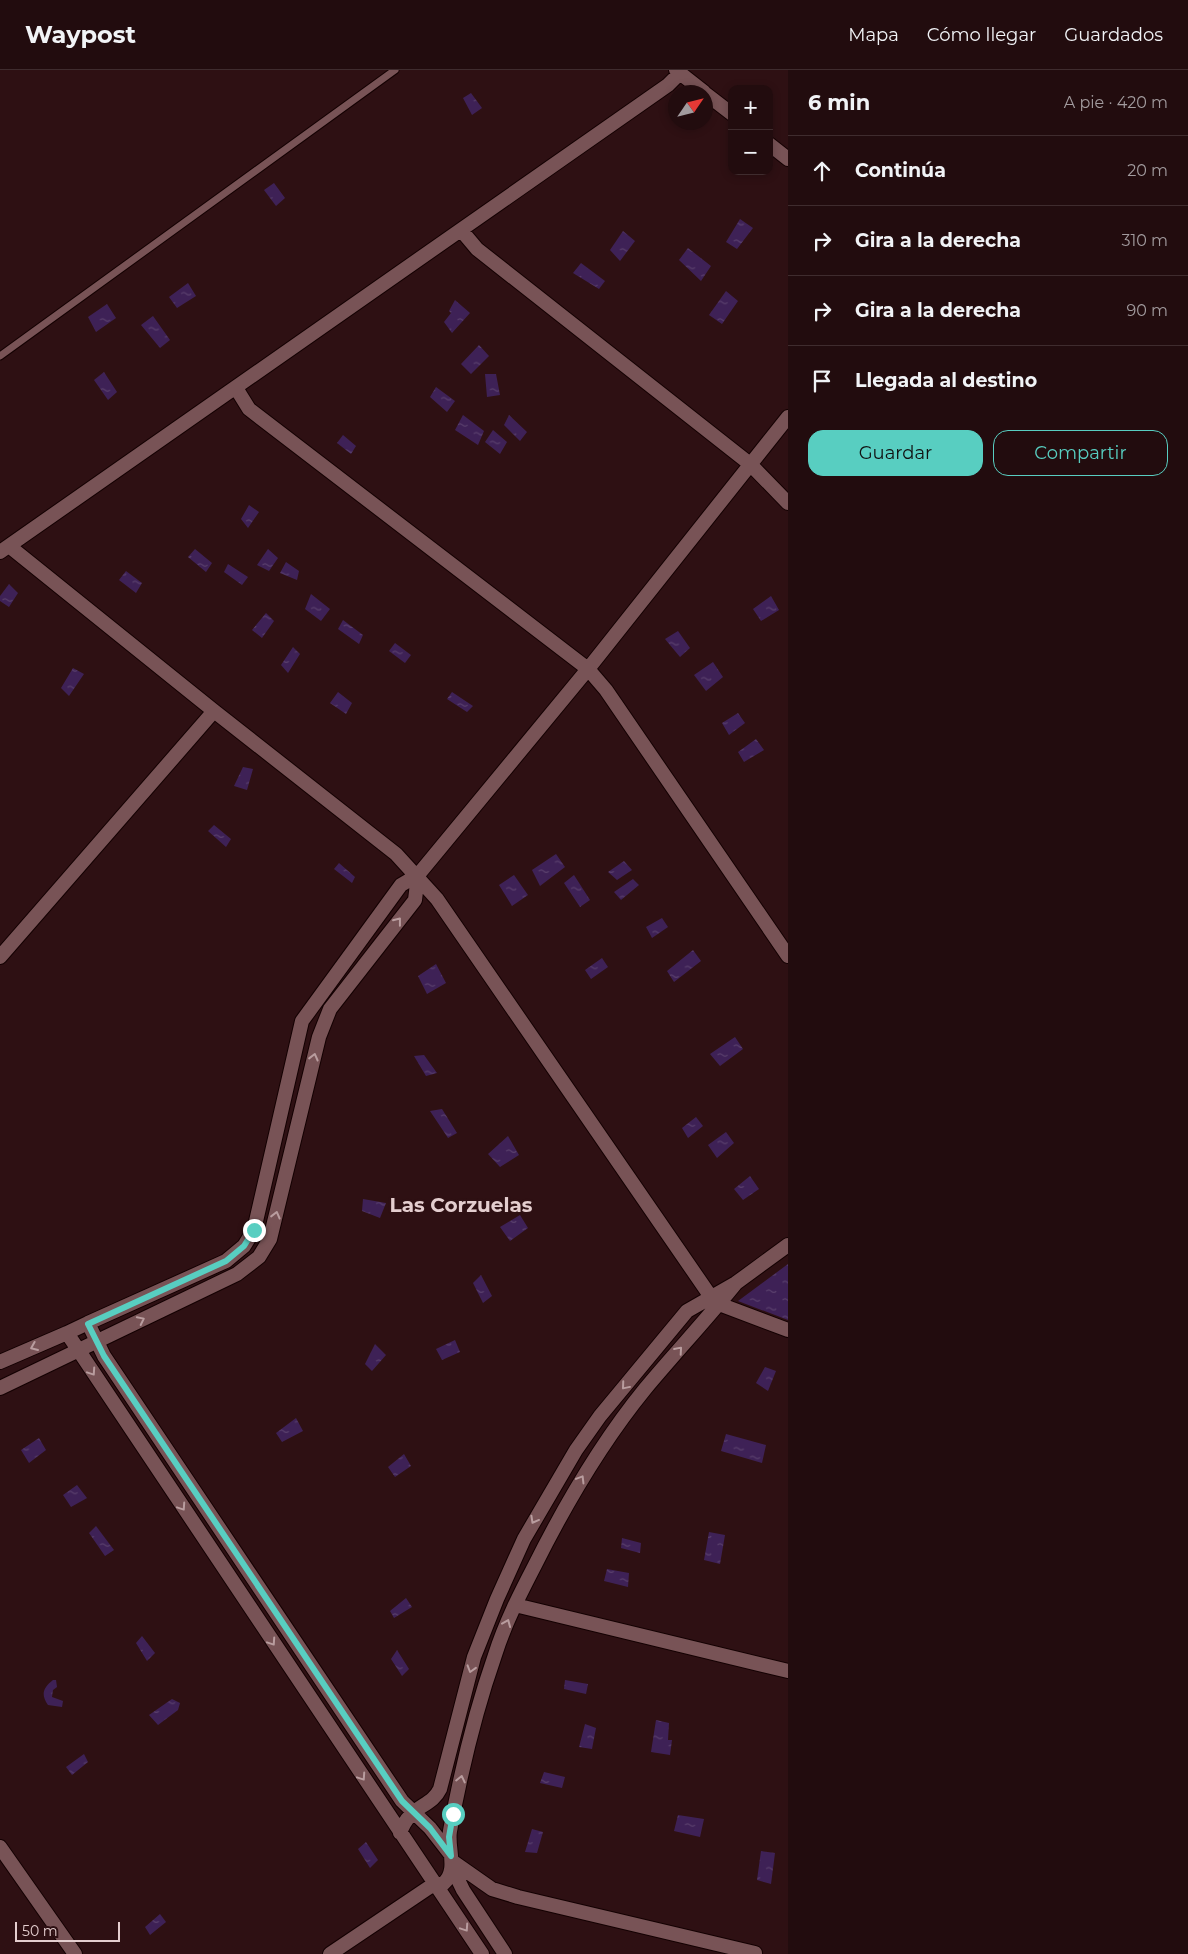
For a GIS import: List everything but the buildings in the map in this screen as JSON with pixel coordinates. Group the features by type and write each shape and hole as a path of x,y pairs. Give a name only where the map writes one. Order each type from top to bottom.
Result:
{"street":[{"path":"695,85 678,72 668,85 5,549 396,854 418,875 437,899 715,1301 788,1330"},
{"path":"713,99 728,111"},
{"path":"773,147 788,159"},
{"path":"461,230 477,249 750,464 788,503"},
{"path":"236,388 249,409 588,669 606,690 788,956"},
{"path":"0,1362 226,1261 244,1246 254,1230 302,1021 402,885 418,875 588,669 788,417"},
{"path":"0,957 214,711"},
{"path":"0,1388 237,1274 259,1257 270,1239 319,1037 330,1008 414,900 418,875"},
{"path":"330,1954 434,1884 443,1884 447,1881 452,1861 449,1837 472,1729 498,1644 552,1531 581,1479 609,1436 715,1301 788,1245"},
{"path":"400,1833 411,1812 437,1796 440,1790 474,1657 524,1539 548,1495 576,1450 606,1408 687,1311 715,1301"},
{"path":"88,1324 110,1364 411,1812 430,1828 452,1861 463,1890 505,1954"},
{"path":"68,1333 78,1351 482,1954"},
{"path":"515,1605 788,1671"},
{"path":"0,1847 74,1954"},
{"path":"452,1861 492,1889 755,1953"},
{"path":"479,1916 480,1900 492,1889"}],"lane":[{"path":"0,356 395,70"}],"water":[{"path":"471,93 482,108 472,115 463,98"},
{"path":"274,183 285,198 276,206 264,190"},
{"path":"740,219 753,228 737,249 726,242"},
{"path":"623,231 635,241 620,261 610,250"},
{"path":"688,248 711,266 701,281 679,260"},
{"path":"581,263 605,281 599,289 573,273"},
{"path":"188,283 196,296 177,308 169,297"},
{"path":"726,291 738,301 722,324 709,315"},
{"path":"455,300 470,313 452,333 444,322 451,313 449,311"},
{"path":"107,304 116,318 96,332 88,317"},
{"path":"153,316 170,340 160,348 141,325"},
{"path":"479,345 489,356 471,374 461,364"},
{"path":"104,372 117,392 108,400 94,380"},
{"path":"485,374 496,374 500,395 487,397"},
{"path":"436,387 455,401 447,412 430,397"},
{"path":"463,415 484,431 478,445 455,430"},
{"path":"509,415 527,432 520,441 504,425"},
{"path":"493,430 507,442 500,454 485,442"},
{"path":"343,435 356,446 351,454 337,443"},
{"path":"249,505 259,512 248,528 241,519"},
{"path":"195,549 212,563 206,572 188,557"},
{"path":"268,549 278,558 269,571 257,565"},
{"path":"286,562 299,571 297,580 280,573"},
{"path":"228,564 248,577 242,585 224,572"},
{"path":"126,571 142,583 136,593 119,580"},
{"path":"9,584 18,593 9,607 0,601 0,596"},
{"path":"311,594 330,609 321,621 305,609"},
{"path":"771,596 779,610 761,621 753,609"},
{"path":"266,613 274,621 262,638 252,630"},
{"path":"343,620 363,635 359,644 338,629"},
{"path":"678,631 690,648 680,657 665,639"},
{"path":"395,643 411,655 405,663 389,651"},
{"path":"293,647 300,654 288,673 281,665"},
{"path":"713,662 723,677 706,691 694,675"},
{"path":"73,668 84,674 69,696 61,688"},
{"path":"338,692 352,703 346,714 330,703"},
{"path":"452,692 473,706 467,712 447,699"},
{"path":"738,713 745,723 729,735 722,723"},
{"path":"756,739 764,750 744,762 738,752"},
{"path":"243,767 253,769 247,790 234,786"},
{"path":"214,825 231,839 226,847 208,831"},
{"path":"556,854 565,867 540,886 532,870"},
{"path":"624,861 632,870 617,880 608,872"},
{"path":"339,863 355,877 352,883 334,869"},
{"path":"514,875 528,895 512,906 499,885"},
{"path":"574,875 590,900 580,907 564,883"},
{"path":"633,879 639,885 621,900 614,892"},
{"path":"662,918 668,927 652,938 646,927"},
{"path":"693,950 701,961 674,982 667,971"},
{"path":"602,958 608,967 591,979 585,970"},
{"path":"436,964 446,983 427,994 418,976"},
{"path":"735,1037 743,1049 720,1066 710,1054"},
{"path":"424,1055 437,1073 426,1076 414,1056"},
{"path":"442,1109 457,1133 448,1138 430,1111"},
{"path":"696,1117 703,1126 688,1138 682,1128"},
{"path":"726,1132 734,1143 717,1158 708,1145"},
{"path":"508,1136 519,1155 500,1167 488,1154"},
{"path":"750,1176 759,1189 743,1200 734,1189"},
{"path":"363,1199 386,1203 380,1218 362,1211"},
{"path":"520,1215 528,1228 510,1241 500,1227"},
{"path":"788,1264 788,1320 738,1301"},
{"path":"481,1275 492,1296 483,1303 473,1283"},
{"path":"455,1340 460,1352 442,1360 436,1349"},
{"path":"375,1344 386,1355 372,1371 365,1364"},
{"path":"765,1367 776,1371 768,1391 756,1383"},
{"path":"296,1418 303,1431 282,1442 276,1433"},
{"path":"726,1434 766,1445 762,1463 721,1451"},
{"path":"39,1438 46,1450 29,1463 21,1450"},
{"path":"404,1454 411,1466 395,1477 388,1467"},
{"path":"77,1485 87,1498 71,1507 63,1495"},
{"path":"96,1526 114,1550 105,1556 89,1533"},
{"path":"709,1532 725,1535 720,1564 704,1560"},
{"path":"622,1538 641,1543 640,1553 621,1548"},
{"path":"607,1569 629,1573 628,1587 604,1581"},
{"path":"406,1598 412,1607 394,1618 390,1611"},
{"path":"142,1636 155,1653 147,1661 136,1643"},
{"path":"397,1650 409,1669 402,1676 391,1659"},
{"path":"53,1680 56,1680 57,1687 53,1690 52,1697 63,1701 62,1707 48,1705 44,1697 45,1688"},
{"path":"565,1680 588,1684 586,1694 564,1689"},
{"path":"172,1699 180,1703 178,1710 158,1725 149,1715"},
{"path":"656,1720 669,1723 668,1740 672,1740 670,1755 651,1752"},
{"path":"585,1724 596,1728 592,1749 579,1747"},
{"path":"84,1754 88,1762 72,1775 66,1767"},
{"path":"544,1772 565,1777 562,1788 540,1783"},
{"path":"678,1815 704,1819 700,1837 674,1831"},
{"path":"532,1829 543,1832 537,1853 525,1852"},
{"path":"366,1842 378,1860 370,1868 358,1849"},
{"path":"761,1851 775,1853 771,1884 757,1880"},
{"path":"160,1914 166,1922 150,1935 145,1927"}],"district":[{"name":"Las Corzuelas","path":"461,1205"}],"route":[{"path":"254,1230 244,1246 226,1261 88,1324 104,1356 402,1801 411,1812 430,1828 451,1856 449,1837 453,1814"}]}
